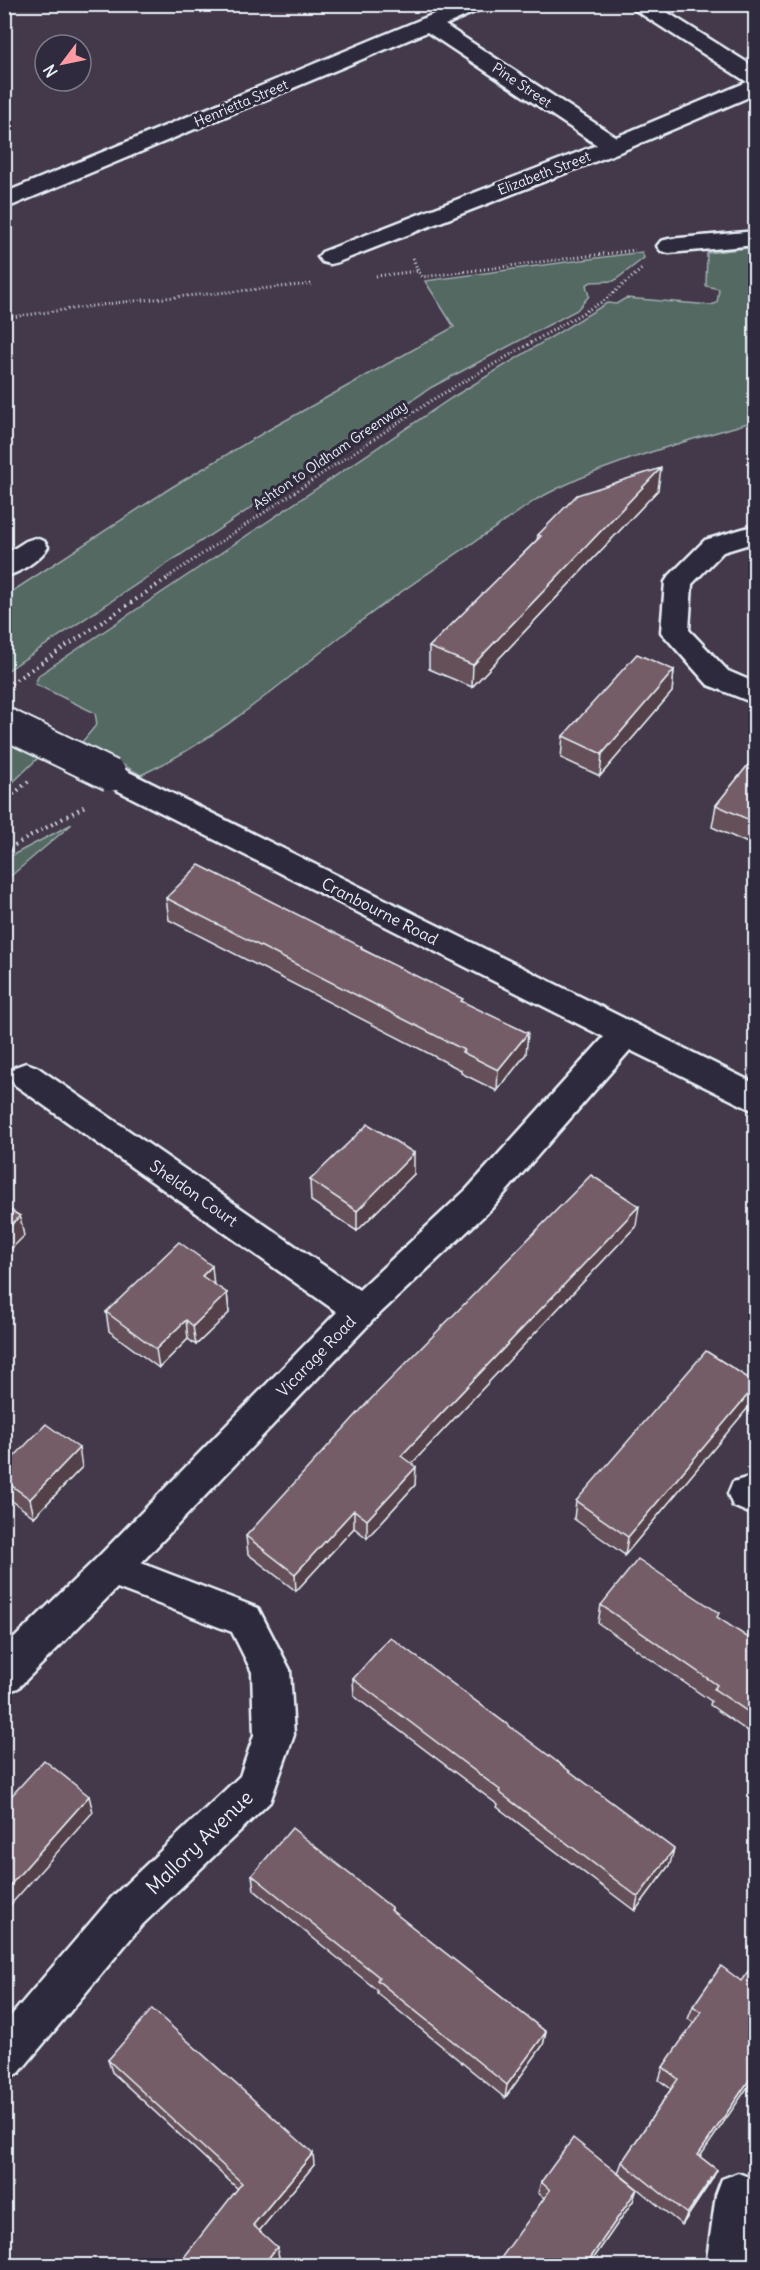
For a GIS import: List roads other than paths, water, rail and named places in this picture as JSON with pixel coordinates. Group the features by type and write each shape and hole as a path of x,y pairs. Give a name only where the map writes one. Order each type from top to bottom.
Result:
{"street":[{"name":"Henrietta Street","path":"4,202 477,4"},
{"path":"639,4 756,78"},
{"name":"Pine Street","path":"429,24 614,146"},
{"name":"Elizabeth Street","path":"330,257 614,146 756,86"},
{"path":"669,246 756,238"},
{"path":"756,533 714,546 679,582 675,632 718,678 756,694"},
{"path":"4,568 35,547"},
{"name":"Cranbourne Road","path":"4,723 119,778 756,1099"},
{"name":"Vicarage Road","path":"4,1675 111,1569 361,1310 479,1199 625,1035"},
{"name":"Sheldon Court","path":"26,1076 361,1310"},
{"name":"Mallory Avenue","path":"4,2058 127,1911 256,1788 274,1735 271,1670 245,1620 111,1569"},
{"path":"728,2265 738,2195"}]}
